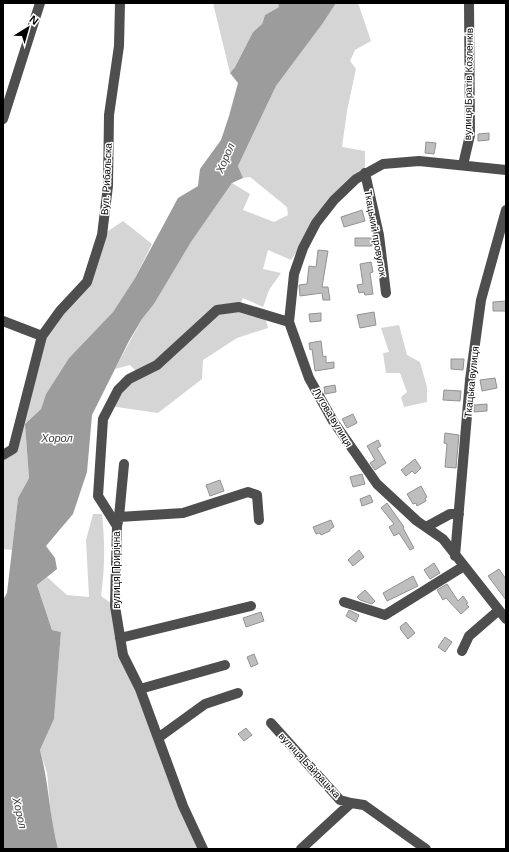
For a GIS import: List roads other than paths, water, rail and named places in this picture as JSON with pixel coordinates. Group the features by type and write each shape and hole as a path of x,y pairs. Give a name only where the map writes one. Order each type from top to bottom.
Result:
{"street":[{"path":"3,119 40,3"},
{"name":"Вул. Рибальска","path":"42,336 60,311 87,282 102,235 108,186 109,115 118,46 120,3"},
{"name":"вулиця Братів Козленків","path":"463,165 470,135 469,3"},
{"name":"Ткацький провулок","path":"356,179 383,164 419,161 506,170"},
{"name":"Ткацький провулок","path":"365,173 378,235 386,293"},
{"name":"Лугова вулиця","path":"356,179 334,200 316,223 302,248 294,274 289,322 309,378 333,422 377,484 403,509 428,526 442,539 506,619"},
{"name":"Ткацька вулиця","path":"455,556 470,380 481,300 506,210"},
{"name":"вулиця Прирічна","path":"204,849 183,806 140,689 123,655 115,606 118,521 98,496 103,419 118,390 129,379 157,365 217,310 239,307 289,322"},
{"path":"3,321 42,336 13,449 3,455"},
{"path":"124,464 118,521 183,514 248,492 257,495 259,520"},
{"path":"428,526 450,514 459,514"},
{"path":"344,602 385,615 464,566"},
{"path":"120,638 251,606"},
{"path":"462,651 469,636 499,610"},
{"path":"140,689 225,665"},
{"path":"158,738 205,704 238,693"},
{"name":"вулиця Байрацька","path":"271,723 340,800 364,805 426,849"},
{"path":"301,849 351,803"}],"water":[{"name":"Хорол","path":"278,3 336,3 276,86 238,166 243,178 232,183 191,242 154,304 142,319 129,341 92,415 87,472 73,514 46,546 55,558 57,569 37,585 52,630 61,632 54,719 40,750 58,849 3,849 3,600 7,593 18,498 29,478 25,424 41,409 46,394 69,358 113,312 135,278 178,198 198,186 200,169 221,140 229,116 238,83 230,73 235,67 253,32 262,24 265,15 279,7"}]}
